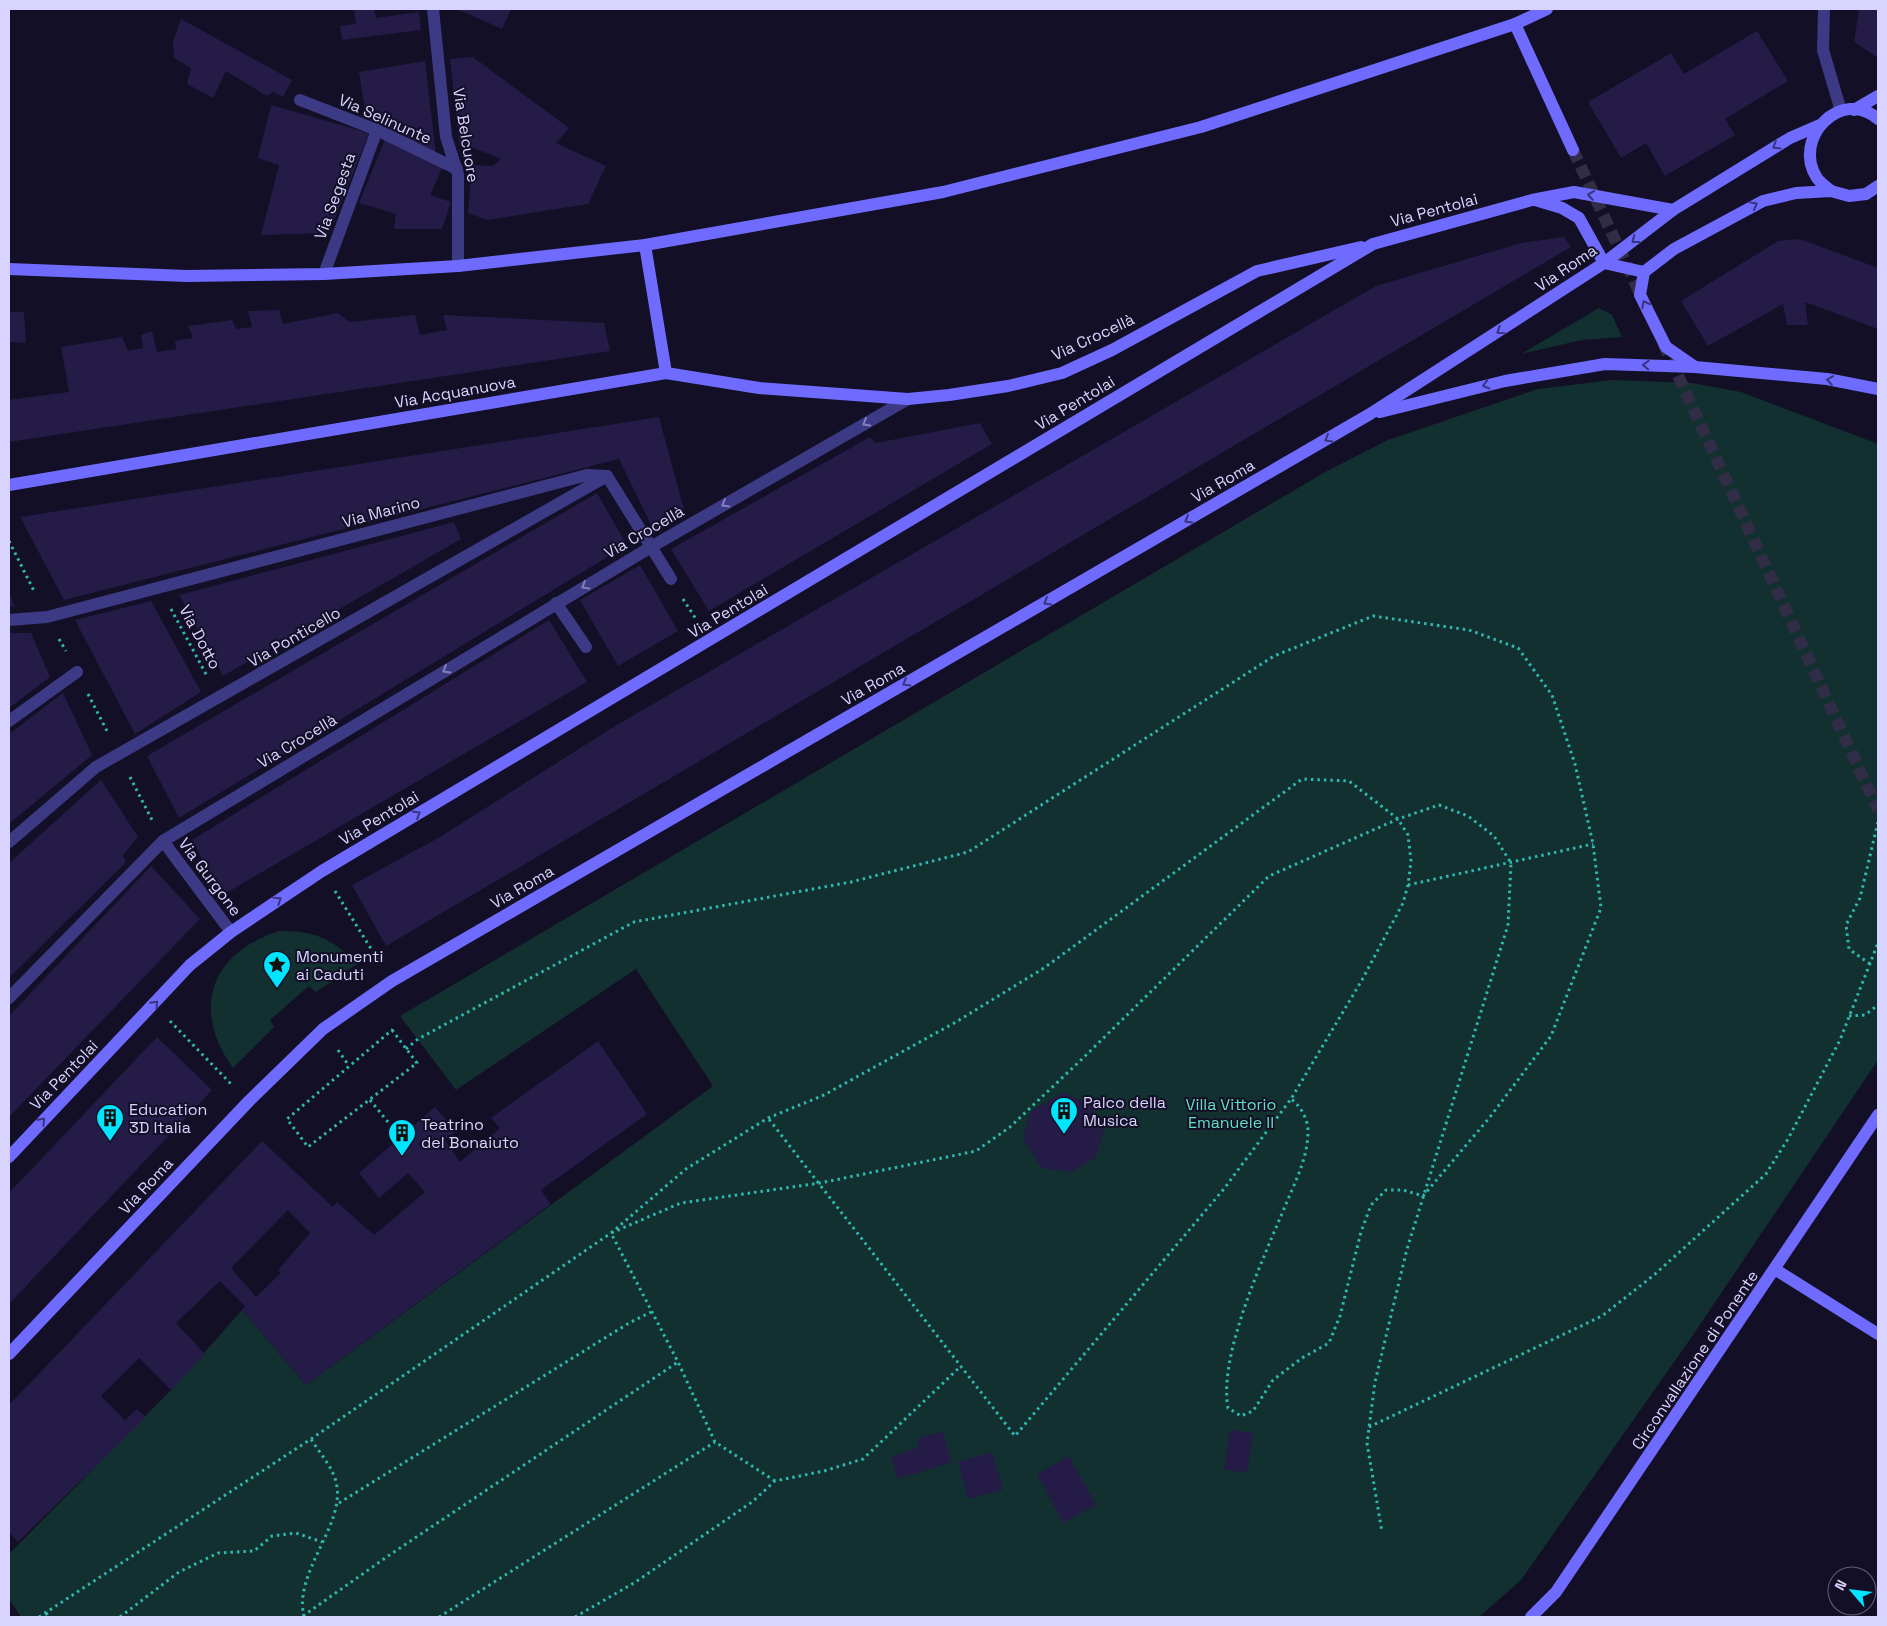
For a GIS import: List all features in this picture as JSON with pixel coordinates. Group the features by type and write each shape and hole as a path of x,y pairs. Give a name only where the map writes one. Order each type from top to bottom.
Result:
{"street":[{"name":"Via Belcuore","path":"433,9 446,136 457,169 458,266"},
{"path":"9,269 187,276 324,274 458,266 645,245 962,188 1201,127 1514,24 1547,9"},
{"path":"1824,9 1823,50 1848,110 1873,115 1878,119"},
{"path":"1514,24 1573,150"},
{"name":"Via Roma","path":"9,1354 248,1101 323,1029 392,982 1370,414 1604,263 1673,210 1790,138 1820,125 1830,116 1878,96"},
{"name":"Via Selinunte","path":"300,100 376,130 457,169"},
{"path":"1820,125 1810,141 1810,160 1817,178 1831,191"},
{"name":"Via Segesta","path":"324,274 376,130"},
{"path":"1695,367 1666,347 1640,295 1644,272 1674,250 1763,201 1796,193 1831,191 1848,196 1872,196 1878,186"},
{"name":"Via Pentolai","path":"9,1157 190,965 231,932 322,871 1373,244 1532,200 1574,192 1673,210"},
{"path":"1532,200 1562,208 1579,218 1604,263 1644,272"},
{"name":"Via Crocellà","path":"9,998 162,841 651,546 908,399 949,396 1008,386 1062,372 1112,350 1256,271 1373,244"},
{"path":"645,245 666,373"},
{"path":"1370,414 1505,381 1605,364 1695,367 1827,379 1878,389"},
{"name":"Via Acquanuova","path":"9,485 666,373 760,388 908,399"},
{"name":"Via Marino","path":"9,620 47,617 587,475 608,476"},
{"path":"608,476 671,579"},
{"name":"Via Ponticello","path":"9,842 96,767 219,699 608,476"},
{"path":"556,604 586,647"},
{"path":"9,721 77,672"},
{"name":"Via Gurgone","path":"162,841 231,932"},
{"name":"Circonvallazione di Ponente","path":"1531,1617 1556,1592 1776,1270 1878,1115"},
{"path":"1776,1270 1878,1334"}],"path":[{"path":"671,579 709,641"},
{"name":"Via Dotto","path":"160,587 219,699"},
{"path":"406,1049 418,1039 634,922 851,882 968,852 1274,656 1373,616 1469,630 1518,648 1552,696 1575,764 1593,844 1601,908 1551,1036 1490,1116 1423,1196"},
{"path":"39,1617 311,1439 611,1233 686,1169 768,1118 824,1095 956,1022 1044,968 1302,779 1349,782 1398,819 1408,835 1411,861 1408,885 1403,903 1362,980 1291,1099 1223,1190 1015,1436 768,1118"},
{"path":"611,1233 680,1203 820,1183 976,1151 1010,1127 1269,876 1398,819 1440,805 1468,816 1494,836 1510,863 1508,925 1407,1249 1375,1382 1367,1444 1382,1532"},
{"path":"1870,964 1849,948 1846,925 1860,898 1878,822"},
{"path":"1408,885 1593,844"},
{"path":"322,871 392,982"},
{"path":"1369,1427 1602,1316 1654,1275 1766,1174 1793,1130 1840,1040 1878,943"},
{"path":"154,1004 248,1101"},
{"path":"1849,1016 1865,1015 1878,1005"},
{"path":"392,1030 406,1049 417,1064 308,1147 286,1119 392,1030"},
{"path":"1291,1099 1299,1105 1308,1130 1304,1161 1238,1326 1226,1393 1228,1408 1241,1416 1253,1412 1273,1380 1302,1358 1329,1343 1340,1316 1361,1232 1371,1205 1386,1190 1403,1190 1423,1196"},
{"path":"370,1100 388,1122"},
{"path":"611,1233 678,1362 715,1442 775,1481"},
{"path":"338,1503 629,1322 651,1312"},
{"path":"311,1439 336,1481 338,1503 301,1596 304,1617 391,1554 678,1362"},
{"path":"575,1617 634,1583 752,1502 775,1481 824,1471 863,1459 960,1367"},
{"path":"441,1617 715,1442"},
{"path":"120,1617 179,1572 218,1553 254,1551 272,1536 296,1533 322,1542"},
{"path":"46,1613 49,1617"}],"green space":[{"path":"1599,308 1612,315 1622,337 1582,340 1521,354"},
{"name":"Villa Vittorio Emanuele II","path":"1612,380 1692,383 1741,392 1878,444 1878,1060 1693,1335 1521,1580 1479,1617 21,1617 9,1599 9,1554 171,1390 242,1310 306,1385 713,1086 636,969 456,1090 400,1016 1327,471 1388,440 1538,389"},
{"path":"279,931 303,932 322,938 331,942 357,964 316,992 309,986 270,1020 274,1027 233,1068 220,1046 213,1025 211,1005 214,986 223,969 237,954 255,941"}],"building":[{"path":"354,9 374,9 376,18 419,12 421,30 342,40 340,26 356,24"},
{"path":"457,9 511,9 502,29"},
{"path":"1859,9 1878,9 1878,58 1854,42"},
{"path":"181,19 292,80 283,97 273,92 267,96 226,71 213,98 187,84 191,68 174,58 173,42"},
{"path":"1757,31 1788,81 1725,119 1735,135 1665,176 1646,143 1621,158 1588,102 1671,53 1684,74"},
{"path":"473,57 569,128 556,143 606,166 588,204 488,220 468,213 472,165 493,166 501,159 459,142 450,59"},
{"path":"425,61 436,154 366,117 359,72"},
{"path":"271,105 369,133 329,233 261,235 279,165 258,158"},
{"path":"385,139 442,168 430,195 451,202 442,229 394,229 396,214 359,203"},
{"path":"1564,237 1571,247 386,946 352,885 440,837 615,726 1376,286 1521,243"},
{"path":"1800,239 1878,268 1878,329 1805,302 1808,325 1787,325 1783,304 1708,346 1681,301 1778,241"},
{"path":"279,310 283,324 338,313 349,322 415,315 420,335 447,330 443,315 604,323 610,351 9,442 9,400 69,392 61,347 122,337 128,351 143,348 141,335 152,331 157,352 176,349 175,341 193,338 188,326 232,320 236,329 252,327 248,311"},
{"path":"9,312 24,312 26,343 9,342"},
{"path":"659,417 684,510 655,533 619,459 64,600 20,517"},
{"path":"980,423 992,444 709,611 671,549 870,437 876,443"},
{"path":"597,493 627,545 179,818 147,756"},
{"path":"454,522 461,539 223,676 179,595"},
{"path":"640,565 678,631 618,666 580,600"},
{"path":"9,593 15,607 9,606"},
{"path":"151,601 201,692 135,734 75,620"},
{"path":"549,620 587,682 221,896 192,840"},
{"path":"9,633 31,633 50,677 9,708"},
{"path":"63,693 92,755 9,824 9,734"},
{"path":"101,780 138,837 123,855 126,862 9,978 9,863"},
{"path":"151,866 200,919 9,1117 9,1016"},
{"name":"Education 3D Italia","path":"157,1037 212,1090 9,1304 9,1193"},
{"path":"598,1041 647,1114 541,1190 551,1204 306,1385 242,1310 245,1306 220,1281 176,1323 205,1354 171,1390 139,1358 101,1396 125,1420 137,1409 146,1417 18,1542 9,1532 9,1405 262,1141 333,1207 337,1202 374,1235 425,1192 408,1173 379,1198 359,1173 435,1107 456,1131 445,1140 460,1162 500,1128 491,1118","holes":["288,1210 310,1233 278,1270 281,1273 256,1297 231,1268"]},
{"name":"Palco della Musica","path":"1062,1093 1090,1104 1104,1131 1095,1158 1072,1172 1041,1168 1023,1138 1031,1111"},
{"path":"1230,1430 1253,1433 1247,1473 1224,1469"},
{"path":"942,1431 952,1462 898,1479 891,1457 919,1447 917,1439"},
{"path":"992,1452 1003,1490 968,1499 958,1462"},
{"path":"1069,1456 1096,1505 1063,1523 1037,1474"}],"tunnel":[{"path":"1573,150 1643,300"},
{"path":"1663,343 1878,810"}],"place":[{"name":"Monumenti ai Caduti","path":"277,989"},
{"name":"Palco della Musica","path":"1064,1135"},
{"name":"Education 3D Italia","path":"110,1142"},
{"name":"Teatrino del Bonaiuto","path":"402,1157"}]}
